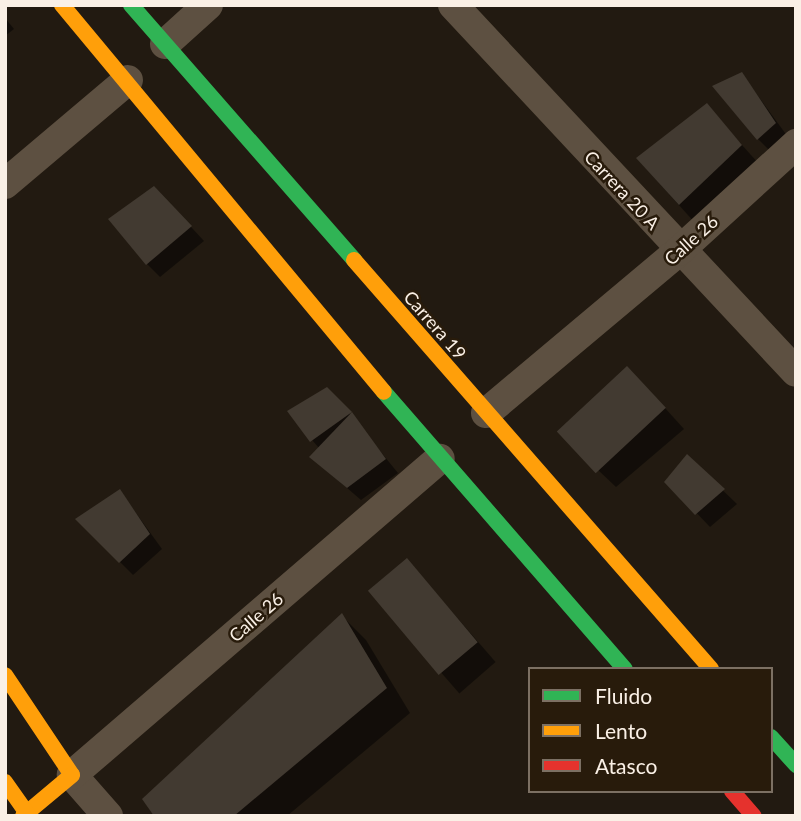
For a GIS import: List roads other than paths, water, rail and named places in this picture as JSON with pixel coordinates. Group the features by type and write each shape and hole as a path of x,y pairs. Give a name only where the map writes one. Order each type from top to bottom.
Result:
{"main road":[{"path":"62,5 128,80 440,459 623,667"},
{"name":"Carrera 19","path":"131,5 709,667"},
{"path":"5,675 72,775 28,815 5,782"},
{"path":"773,739 796,765"},
{"path":"734,793 754,816"}],"street":[{"path":"165,44 208,5"},
{"name":"Carrera 20 A","path":"453,5 679,251 796,372"},
{"path":"5,184 128,80"},
{"name":"Calle 26","path":"486,413 679,251 796,144"},
{"name":"Calle 26","path":"72,775 440,459"},
{"path":"72,775 108,816"}]}
